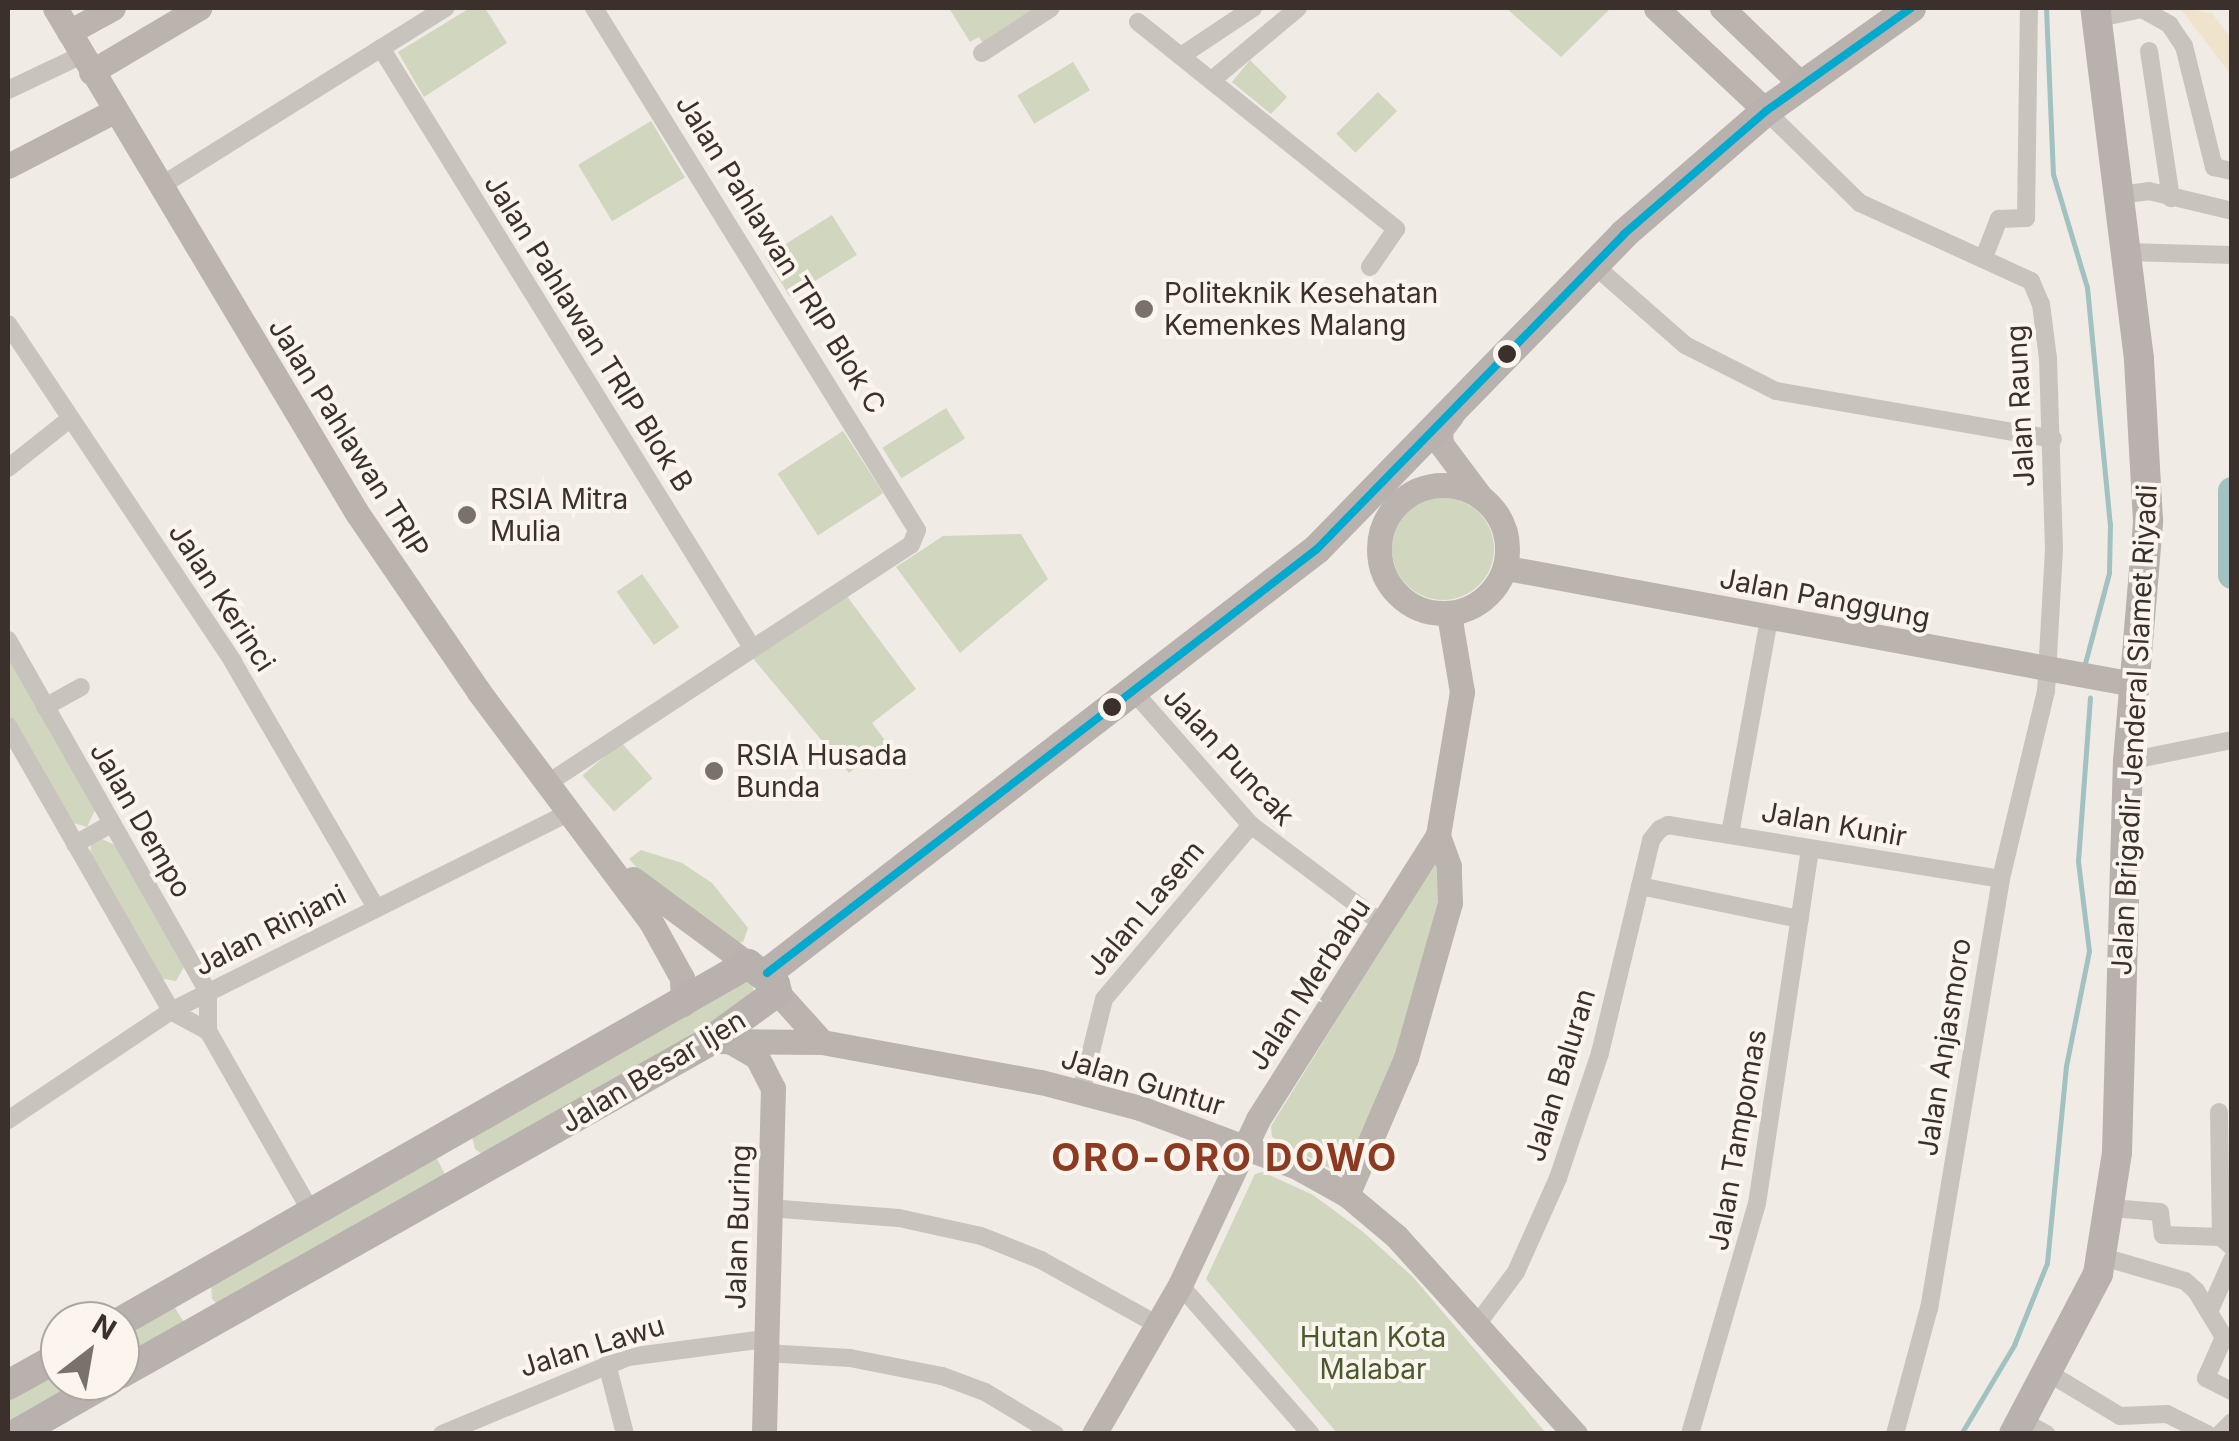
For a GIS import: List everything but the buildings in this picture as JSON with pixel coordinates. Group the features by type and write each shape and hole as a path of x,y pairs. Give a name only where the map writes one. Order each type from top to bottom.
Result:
{"main road":[{"name":"Jalan Pahlawan TRIP","path":"55,8 366,526 548,783 606,856 672,956 684,1004"},
{"path":"69,32 113,8"},
{"path":"87,63 199,8"},
{"path":"1656,8 1766,110"},
{"path":"1722,8 1802,84"},
{"path":"1316,549 1594,265 1766,110 1911,8"},
{"name":"Jalan Brigadir Jenderal Slamet Riyadi","path":"2027,1429 2047,1372 2103,1258 2111,1208 2128,761 2148,521 2126,252 2097,13"},
{"path":"8,166 114,111"},
{"path":"1422,441 1379,536 1384,568 1413,602 1449,614 1486,602 1507,568 1506,538 1441,444 1440,430 1466,396"},
{"path":"764,977 1316,549 1396,501 1439,484 1486,506"},
{"name":"Jalan Panggung","path":"1507,568 2134,684"},
{"name":"Jalan Merbabu","path":"1094,1434 1180,1285 1243,1145 1438,835 1462,692 1449,614"},
{"name":"Jalan Merbabu","path":"1347,1195 1406,1058 1450,903 1450,866 1438,835"},
{"name":"Jalan Pahlawan TRIP","path":"606,856 764,977 822,1042"},
{"name":"Jalan Besar Ijen","path":"140,1311 684,1004 764,977"},
{"name":"Jalan Besar Ijen","path":"140,1363 721,1041 764,977"},
{"name":"Jalan Guntur","path":"721,1041 822,1042 1081,1092 1243,1145 1347,1195 1478,1323 1575,1434"},
{"name":"Jalan Buring","path":"721,1041 757,1057 773,1088 764,1434"},
{"path":"452,1134 474,1175"},
{"path":"186,1285 209,1324"},
{"path":"8,1385 40,1367"},
{"path":"16,1434 73,1401"}],"street":[{"path":"159,187 446,8"},
{"name":"Jalan Pahlawan TRIP Blok C","path":"594,8 918,530 911,545 751,646"},
{"path":"982,53 1052,8"},
{"path":"1181,56 1253,8"},
{"path":"1212,80 1298,8"},
{"path":"1984,257 1999,218 2026,218 2029,8"},
{"path":"2097,13 2142,9 2169,24 2184,46 2214,167 2232,171"},
{"path":"1138,22 1396,229 1370,267"},
{"name":"Jalan Pahlawan TRIP Blok B","path":"381,48 751,646"},
{"path":"2149,51 2171,198"},
{"path":"8,90 87,63"},
{"name":"Jalan Raung","path":"1766,110 1860,203 2022,274 2036,290 2053,438 2048,670"},
{"path":"2118,194 2171,198 2232,211"},
{"path":"2126,252 2232,255"},
{"path":"1594,265 1685,345 1776,391 2053,438"},
{"name":"Jalan Kerinci","path":"8,324 233,662 376,908"},
{"path":"8,468 71,418"},
{"path":"1730,834 1769,619"},
{"name":"Jalan Dempo","path":"8,640 208,992"},
{"path":"548,783 751,646"},
{"name":"Jalan Anjasmoro","path":"1894,1434 1929,1308 2001,879 2048,670"},
{"path":"45,708 81,687"},
{"name":"Jalan Puncak","path":"1134,692 1251,825 1384,926"},
{"path":"8,726 171,1011 208,1031"},
{"path":"2128,761 2232,740"},
{"name":"Jalan Rinjani","path":"8,1120 171,1011 571,812"},
{"path":"74,844 111,824"},
{"name":"Jalan Lasem","path":"1081,1092 1104,999 1251,825"},
{"name":"Jalan Kunir","path":"1660,829 1730,834 2001,879"},
{"name":"Jalan Baluran","path":"1478,1323 1516,1272 1558,1178 1600,1052 1640,886 1660,829"},
{"name":"Jalan Tampomas","path":"1690,1434 1757,1204 1810,850"},
{"path":"1640,886 1800,919"},
{"path":"208,992 208,1031 312,1213"},
{"path":"2111,1208 2162,1213 2163,1236 2226,1242 2220,1112"},
{"path":"768,1208 898,1218 981,1236 1041,1260 1158,1325"},
{"path":"2103,1258 2185,1281 2226,1330 2206,1378 2232,1390"},
{"path":"2209,1312 2232,1260"},
{"path":"1180,1285 1311,1434"},
{"name":"Jalan Lawu","path":"442,1434 470,1427 606,1364 671,1348 765,1346 942,1376 985,1392 1055,1434"},
{"path":"606,1364 625,1434"},
{"path":"2047,1372 2120,1416 2167,1414 2207,1434"},
{"path":"2220,1434 2232,1422"}],"green space":[{"path":"470,8 485,8 507,43 424,97 398,52"},
{"path":"949,8 1041,8 984,45 979,37 970,42"},
{"path":"1506,8 1611,8 1561,57"},
{"path":"1250,60 1287,97 1271,114 1232,82"},
{"path":"1073,62 1090,90 1034,124 1017,95"},
{"path":"1378,92 1397,111 1355,153 1336,134"},
{"path":"651,121 685,178 612,221 578,165"},
{"path":"832,215 857,255 790,297 765,257"},
{"path":"946,408 965,439 901,478 882,448"},
{"path":"843,431 883,493 818,536 778,473"},
{"path":"1443,498 1462,502 1479,513 1490,530 1494,549 1490,568 1479,585 1462,596 1443,600 1424,596 1407,585 1396,568 1392,549 1396,530 1407,513 1424,502"},
{"path":"1021,534 1048,579 960,653 896,567 943,536"},
{"path":"642,574 679,627 654,645 617,592"},
{"path":"846,595 916,689 872,723 887,743 849,773 751,656"},
{"path":"8,654 95,810 87,827 70,822 8,713"},
{"path":"621,742 652,778 614,812 583,775"},
{"path":"102,839 115,845 184,967 176,981 159,978 90,858 91,844"},
{"path":"641,850 682,863 712,883 748,928 743,942 734,943 641,872 629,859"},
{"path":"1436,860 1444,876 1398,1058 1347,1167 1338,1173 1272,1137 1271,1126"},
{"path":"741,977 753,984 754,998 486,1157 475,1149 472,1137"},
{"path":"436,1157 447,1178 217,1304 212,1299 211,1282"},
{"name":"Hutan Kota Malabar","path":"1263,1172 1313,1195 1362,1231 1413,1277 1546,1433 1337,1433 1206,1279 1255,1174"},
{"path":"173,1305 184,1322 140,1352 140,1319"},
{"path":"40,1373 40,1401 60,1401 8,1431 8,1391"}],"sand":[{"path":"2180,8 2212,13 2231,39 2231,75"}],"waterway":[{"path":"2046,8 2053,174 2087,287 2110,524 2109,573 2085,663"},
{"path":"2232,491 2232,575"},
{"path":"1961,1434 2014,1345 2047,1263 2066,1066 2089,951 2078,861 2090,697"}],"transit line":[{"path":"767,973 1317,549 1624,234 1766,111 1911,8"}],"place":[{"name":"Politeknik Kesehatan Kemenkes Malang","path":"1144,309"},
{"name":"RSIA Mitra Mulia","path":"467,515"},
{"name":"RSIA Husada Bunda","path":"714,771"}],"district":[{"name":"ORO-ORO DOWO","path":"1225,1158"}]}
